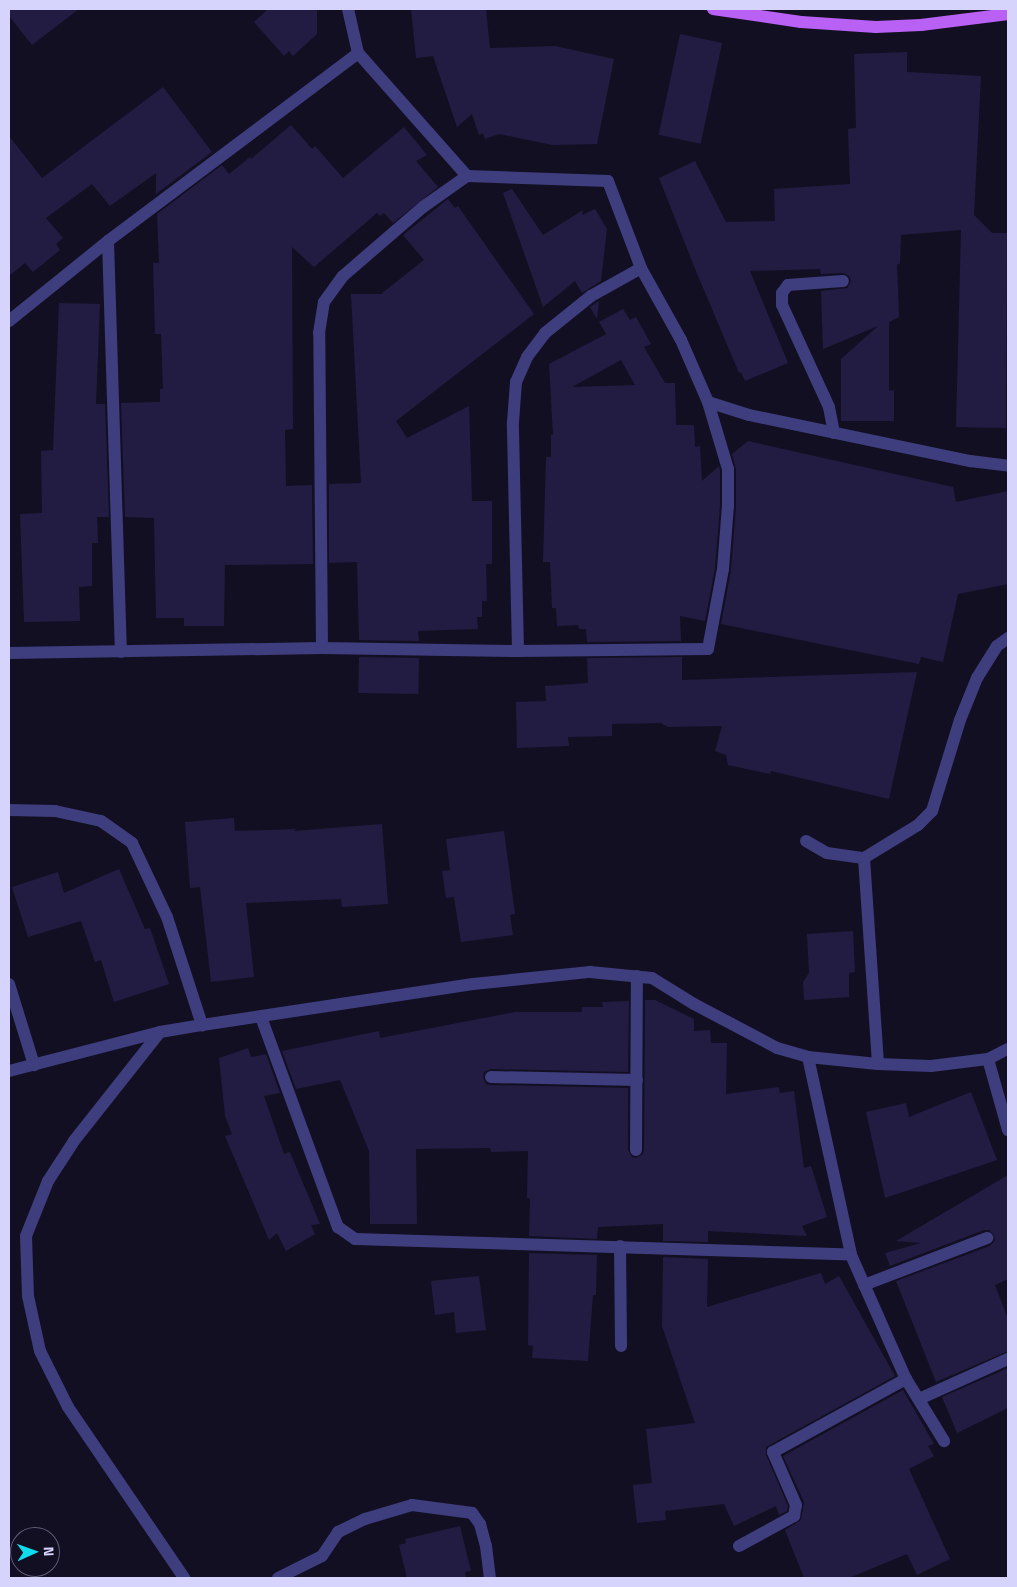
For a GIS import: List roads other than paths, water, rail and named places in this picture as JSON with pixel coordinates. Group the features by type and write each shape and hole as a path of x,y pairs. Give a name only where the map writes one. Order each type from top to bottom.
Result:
{"main road":[{"path":"713,9 792,21 876,28 966,20 1008,14"}],"street":[{"path":"348,9 358,52 467,176"},
{"path":"9,321 108,241 358,52"},
{"path":"9,654 322,648 518,651 708,649 723,569 728,506 728,469 708,402 681,340 641,268 608,182 467,176 423,207 343,276 324,302 319,333 322,648"},
{"path":"108,241 121,652"},
{"path":"518,651 513,422 516,382 527,357 545,333 591,296 641,268"},
{"path":"834,433 829,407 782,305 782,293 788,285 843,280"},
{"path":"708,402 749,416 970,461 1008,466"},
{"path":"806,841 827,853 864,858 918,826 932,810 960,720 977,678 997,646 1008,638"},
{"path":"9,810 55,811 101,821 132,844 167,917 202,1024"},
{"path":"864,858 878,1064"},
{"path":"9,1072 160,1032 202,1024 260,1017 473,984 590,972 652,978 694,1004 777,1048 808,1057 878,1064 931,1066 988,1060 1008,1049"},
{"path":"636,1150 637,976"},
{"path":"9,984 34,1065"},
{"path":"260,1017 338,1227 345,1234 355,1239 620,1246 851,1255"},
{"path":"160,1032 80,1133 48,1181 26,1236 28,1296 40,1351 68,1407 184,1578"},
{"path":"808,1057 851,1255 906,1379 944,1440"},
{"path":"988,1060 1008,1130"},
{"path":"491,1077 637,1080"},
{"path":"864,1285 987,1238"},
{"path":"620,1246 620,1346"},
{"path":"919,1399 1008,1359"},
{"path":"739,1546 794,1516 796,1505 773,1452 906,1379"},
{"path":"278,1578 322,1556 338,1532 365,1519 412,1506 472,1513 480,1524 486,1546 490,1578"}]}
